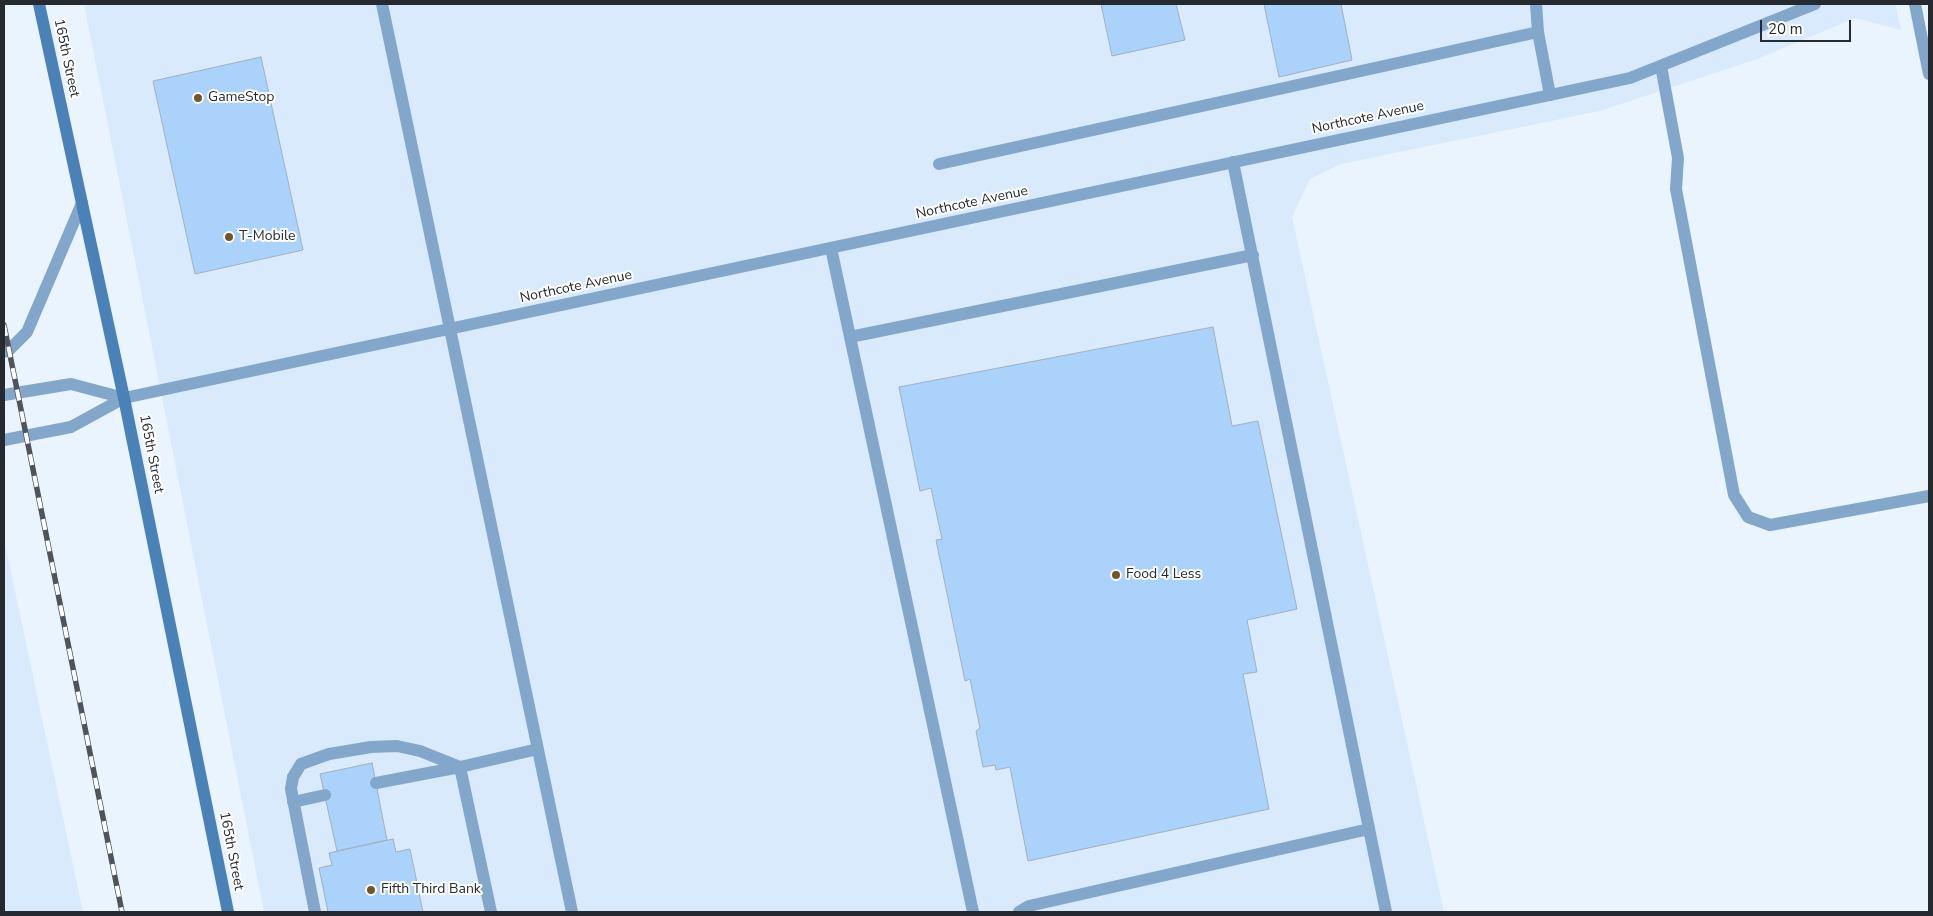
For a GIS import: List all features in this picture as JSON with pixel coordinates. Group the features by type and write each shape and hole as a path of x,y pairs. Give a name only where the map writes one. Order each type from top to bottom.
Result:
{"main road":[{"name":"165th Street","path":"39,4 124,398 228,912"}],"street":[{"path":"382,4 572,912"},
{"path":"1536,4 1538,32 1550,95"},
{"name":"Northcote Avenue","path":"124,398 1630,78 1815,4"},
{"path":"1915,4 1929,74"},
{"path":"939,164 1538,32"},
{"path":"1661,66 1678,158 1676,189 1734,495 1748,517 1770,525 1929,496"},
{"path":"1234,162 1386,912"},
{"path":"4,352 9,350 27,332 82,203"},
{"path":"831,248 972,912"},
{"path":"850,337 1252,255"},
{"path":"4,395 70,384 124,398"},
{"path":"4,440 71,427 124,398"},
{"path":"315,912 291,789 293,777 301,764 328,754 371,747 398,746 420,751 460,767"},
{"path":"376,783 460,767 538,749"},
{"path":"460,767 491,912"},
{"path":"293,802 325,795"},
{"path":"1019,912 1029,906 1369,829"}],"shaded area":[{"path":"84,4 1895,4 1901,30 1855,18 1760,58 1600,111 1341,164 1310,179 1292,217 1444,912 264,912"},
{"path":"4,539 83,912 4,912"}],"building":[{"path":"1101,4 1176,4 1185,40 1112,56"},
{"path":"1264,4 1341,4 1352,60 1279,77"},
{"path":"261,57 303,250 195,274 153,81"},
{"name":"Food 4 Less","path":"1213,327 1232,426 1258,421 1297,609 1247,620 1257,672 1243,674 1269,809 1028,861 1010,767 996,770 995,765 983,767 976,731 980,728 970,679 965,681 936,540 942,539 931,488 920,491 899,387"},
{"path":"372,763 387,840 337,851 320,774"},
{"name":"Fifth Third Bank","path":"393,839 396,852 410,849 423,912 328,912 319,868 332,865 329,853"}],"railway":[{"path":"4,325 122,912"}],"place":[{"name":"GameStop","path":"198,98"},
{"name":"T-Mobile","path":"229,237"},
{"name":"Food 4 Less","path":"1116,575"},
{"name":"Fifth Third Bank","path":"371,890"}]}
